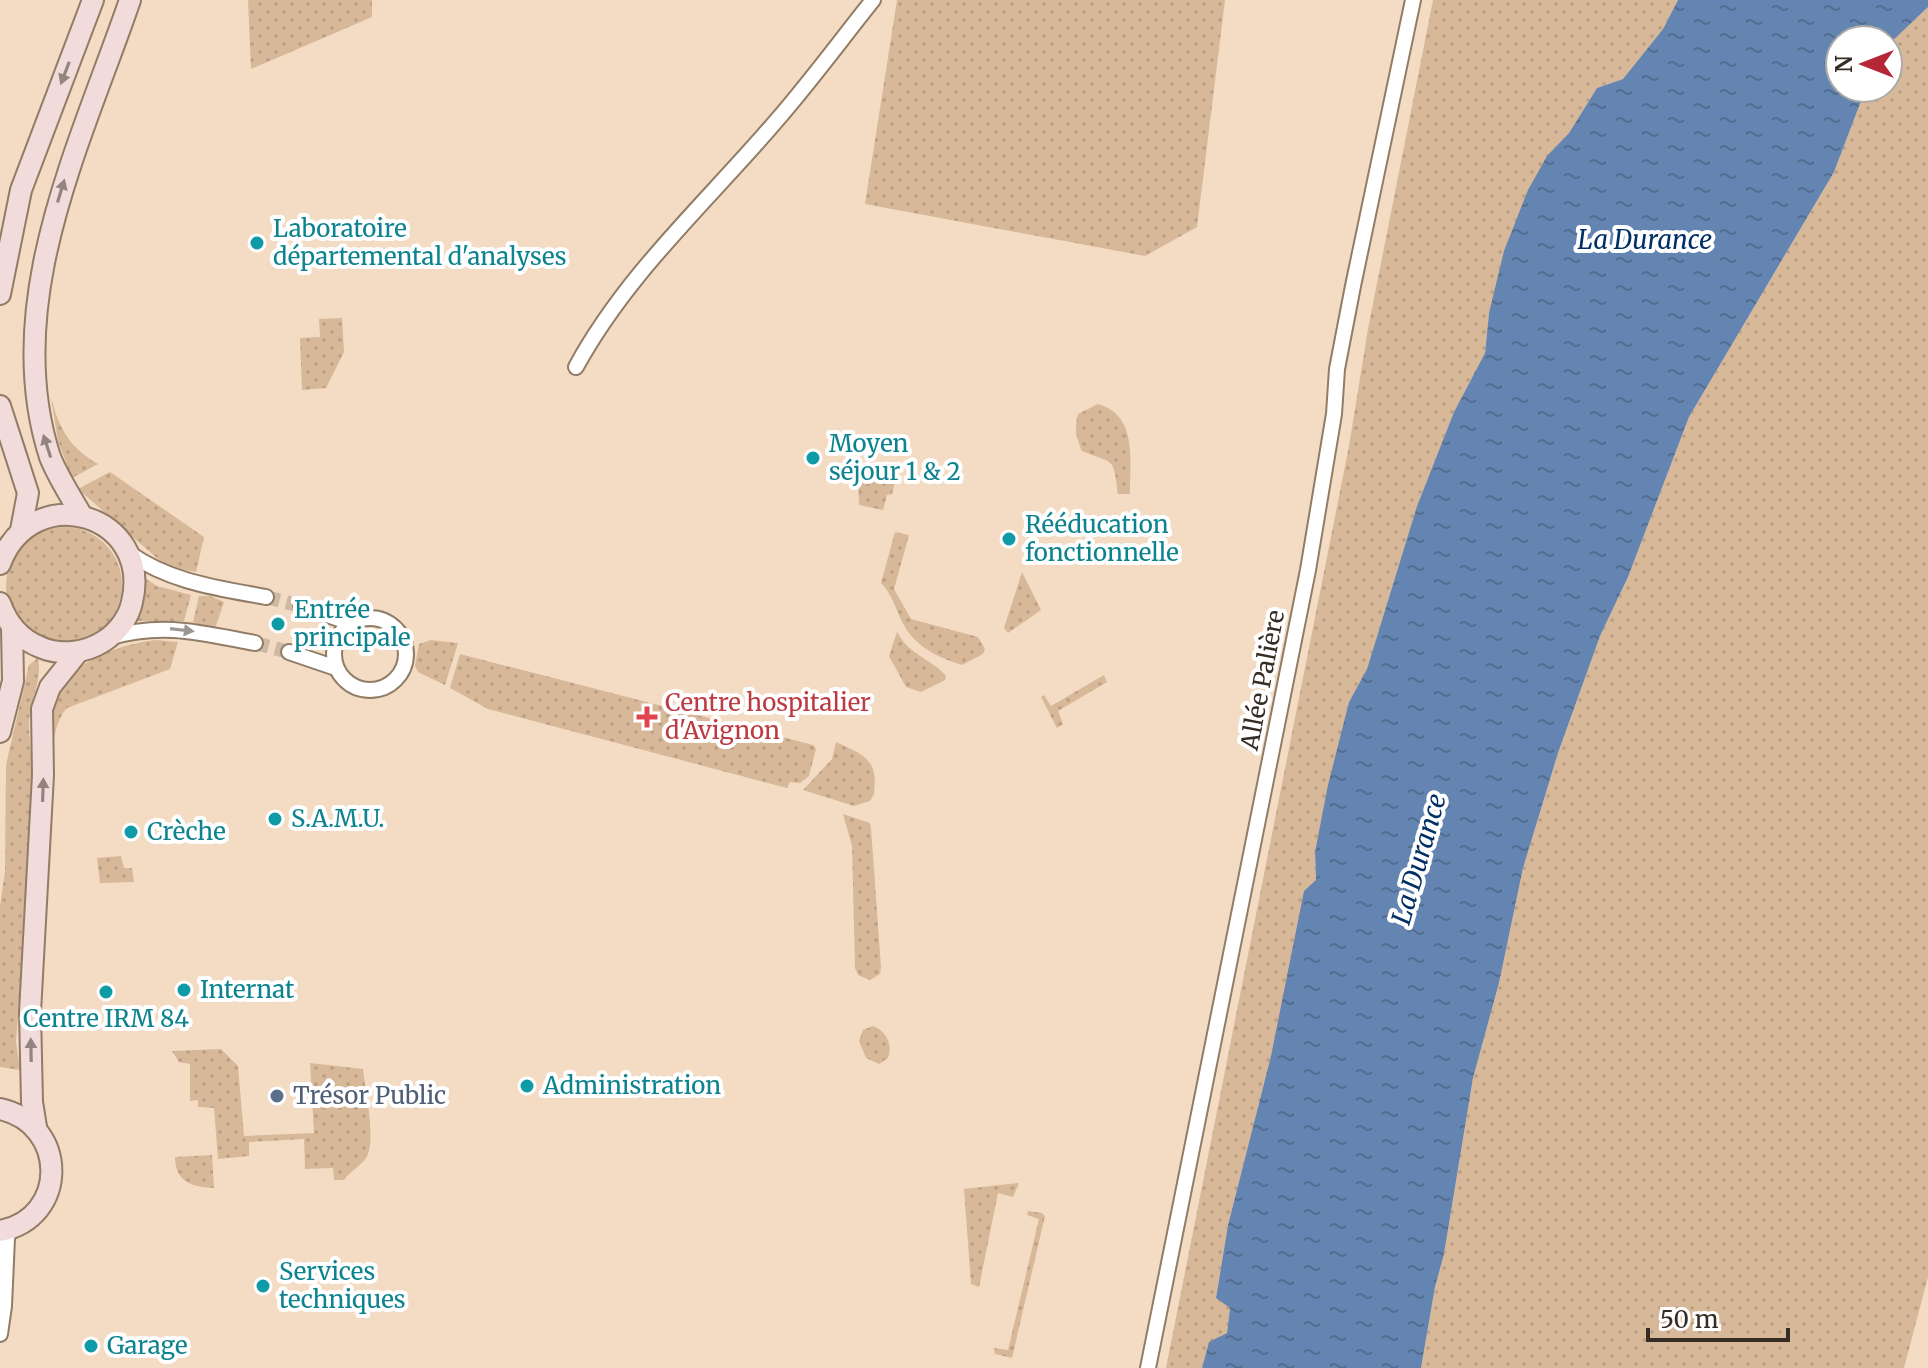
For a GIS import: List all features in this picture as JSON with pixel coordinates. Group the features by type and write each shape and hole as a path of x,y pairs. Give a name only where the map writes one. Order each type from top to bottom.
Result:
{"street":[{"path":"0,294 21,190 93,0"},
{"path":"82,516 51,459 42,430 34,395 33,316 50,225 130,0"},
{"path":"576,367 591,339 634,279 778,119 873,0"},
{"name":"Allée Palière","path":"1148,1368 1308,570 1334,414 1337,369 1413,0"},
{"path":"0,406 28,493 21,530"},
{"path":"0,564 4,552 21,530 38,520 52,515 82,516 110,529 129,553 166,575 191,583 266,597"},
{"path":"110,637 127,615 135,589 129,553"},
{"path":"0,603 12,627 25,640 60,652 78,652 110,637 160,628 255,643"},
{"path":"301,606 351,623"},
{"path":"371,618 394,627 402,638 406,650 401,673 391,684 378,690 352,686 336,668 333,655 335,643 351,623 371,618"},
{"path":"0,732 13,681 12,627"},
{"path":"0,1334 4,1306 5,1230 37,1211 51,1184 50,1153 36,1127 30,1012 43,775 42,709 50,687 78,652"},
{"path":"289,652 336,668"},
{"path":"0,1109 24,1118 36,1127"}],"shaded area":[{"path":"248,0 372,0 372,17 251,69"},
{"path":"897,0 1225,0 1197,227 1145,256 865,204"},
{"path":"1433,0 1678,0 1663,29 1623,79 1597,88 1569,133 1553,150 1489,313 1485,353 1454,412 1417,506 1367,669 1349,702 1315,852 1316,880 1228,1225 1216,1297 1230,1308 1227,1333 1209,1343 1202,1368 1166,1368 1349,446 1368,329"},
{"path":"1928,7 1928,1277 1904,1368 1421,1368 1444,1254 1473,1078 1499,983 1523,868 1558,753 1600,636 1628,577 1689,417 1834,172 1860,104 1904,104 1904,29"},
{"path":"342,318 344,352 326,388 302,390 300,338 320,337 319,319"},
{"path":"51,397 67,436 80,451 98,464 72,478 58,441"},
{"path":"1098,404 1120,418 1126,429 1130,454 1130,494 1118,494 1110,463 1082,451 1078,441 1078,414"},
{"path":"883,465 898,471 892,494 887,495 883,510 859,505 858,477 864,469"},
{"path":"110,472 204,537 196,572 166,566 78,489"},
{"path":"64,527 86,532 105,544 117,563 122,585 117,607 105,626 86,638 64,643 42,638 23,626 11,607 6,585 11,563 23,544 42,532"},
{"path":"895,532 909,535 894,589 911,619 978,637 985,649 983,654 962,665 933,653 909,633 890,594 881,583"},
{"path":"1022,572 1041,610 1008,633 1004,628"},
{"path":"146,579 157,586 191,595 184,621 136,621 142,611"},
{"path":"199,596 210,596 224,602 216,626 212,629 193,622"},
{"path":"897,632 908,646 946,676 945,680 921,692 906,687 889,656"},
{"path":"156,640 178,642 170,669 67,708 57,726 51,761 50,716 54,699 63,684 74,672 105,653"},
{"path":"431,640 458,643 445,685 418,672 415,666 419,644"},
{"path":"460,654 813,745 816,749 809,776 800,783 790,782 787,788 488,709 450,688"},
{"path":"38,658 39,675 29,724 30,831 16,1042 20,1070 0,1067 0,906 5,871 6,765 29,665"},
{"path":"1104,675 1107,682 1058,711 1063,724 1057,728 1041,697 1044,695 1051,706"},
{"path":"836,742 862,755 871,765 875,782 870,801 854,806 803,790 832,759"},
{"path":"843,814 870,823 871,828 881,967 880,974 870,980 858,975 855,968 852,846"},
{"path":"121,856 124,868 132,868 134,882 100,883 97,858"},
{"path":"873,1026 882,1031 889,1043 888,1058 879,1064 866,1058 859,1041 863,1030"},
{"path":"221,1049 238,1066 244,1136 314,1133 310,1063 363,1069 370,1128 369,1150 364,1161 344,1180 334,1180 333,1168 305,1169 304,1139 249,1142 249,1156 218,1159 214,1108 198,1107 198,1100 190,1101 190,1064 179,1062 172,1051"},
{"path":"212,1155 214,1188 186,1182 178,1172 175,1157"},
{"path":"1019,1183 1013,1197 998,1193 979,1287 971,1284 964,1189"},
{"path":"1028,1211 1045,1216 1012,1358 995,1354 994,1348 1008,1350 1039,1219 1027,1215"}],"water":[{"name":"La Durance","path":"1678,0 1928,0 1928,7 1904,30 1904,24 1824,24 1824,104 1860,104 1834,172 1689,417 1628,577 1600,636 1558,753 1523,868 1499,983 1473,1078 1444,1254 1421,1368 1202,1368 1209,1342 1227,1333 1230,1308 1216,1298 1228,1225 1271,1056 1304,891 1316,880 1315,852 1349,702 1367,669 1417,506 1454,412 1485,353 1489,313 1504,251 1528,190 1547,156 1569,133 1597,88 1623,79 1663,29"}],"tunnel":[{"path":"266,597 301,606"},
{"path":"255,643 289,652"}],"place":[{"name":"Laboratoire départemental d'analyses","path":"257,243"},
{"name":"Moyen séjour 1 & 2","path":"813,458"},
{"name":"Rééducation fonctionnelle","path":"1009,539"},
{"name":"Entrée principale","path":"278,624"},
{"name":"Centre hospitalier d'Avignon","path":"647,717"},
{"name":"S.A.M.U.","path":"275,819"},
{"name":"Crèche","path":"131,832"},
{"name":"Internat","path":"184,990"},
{"name":"Centre IRM 84","path":"106,992"},
{"name":"Administration","path":"527,1086"},
{"name":"Trésor Public","path":"277,1096"},
{"name":"Services techniques","path":"263,1286"},
{"name":"Garage","path":"91,1346"}]}
